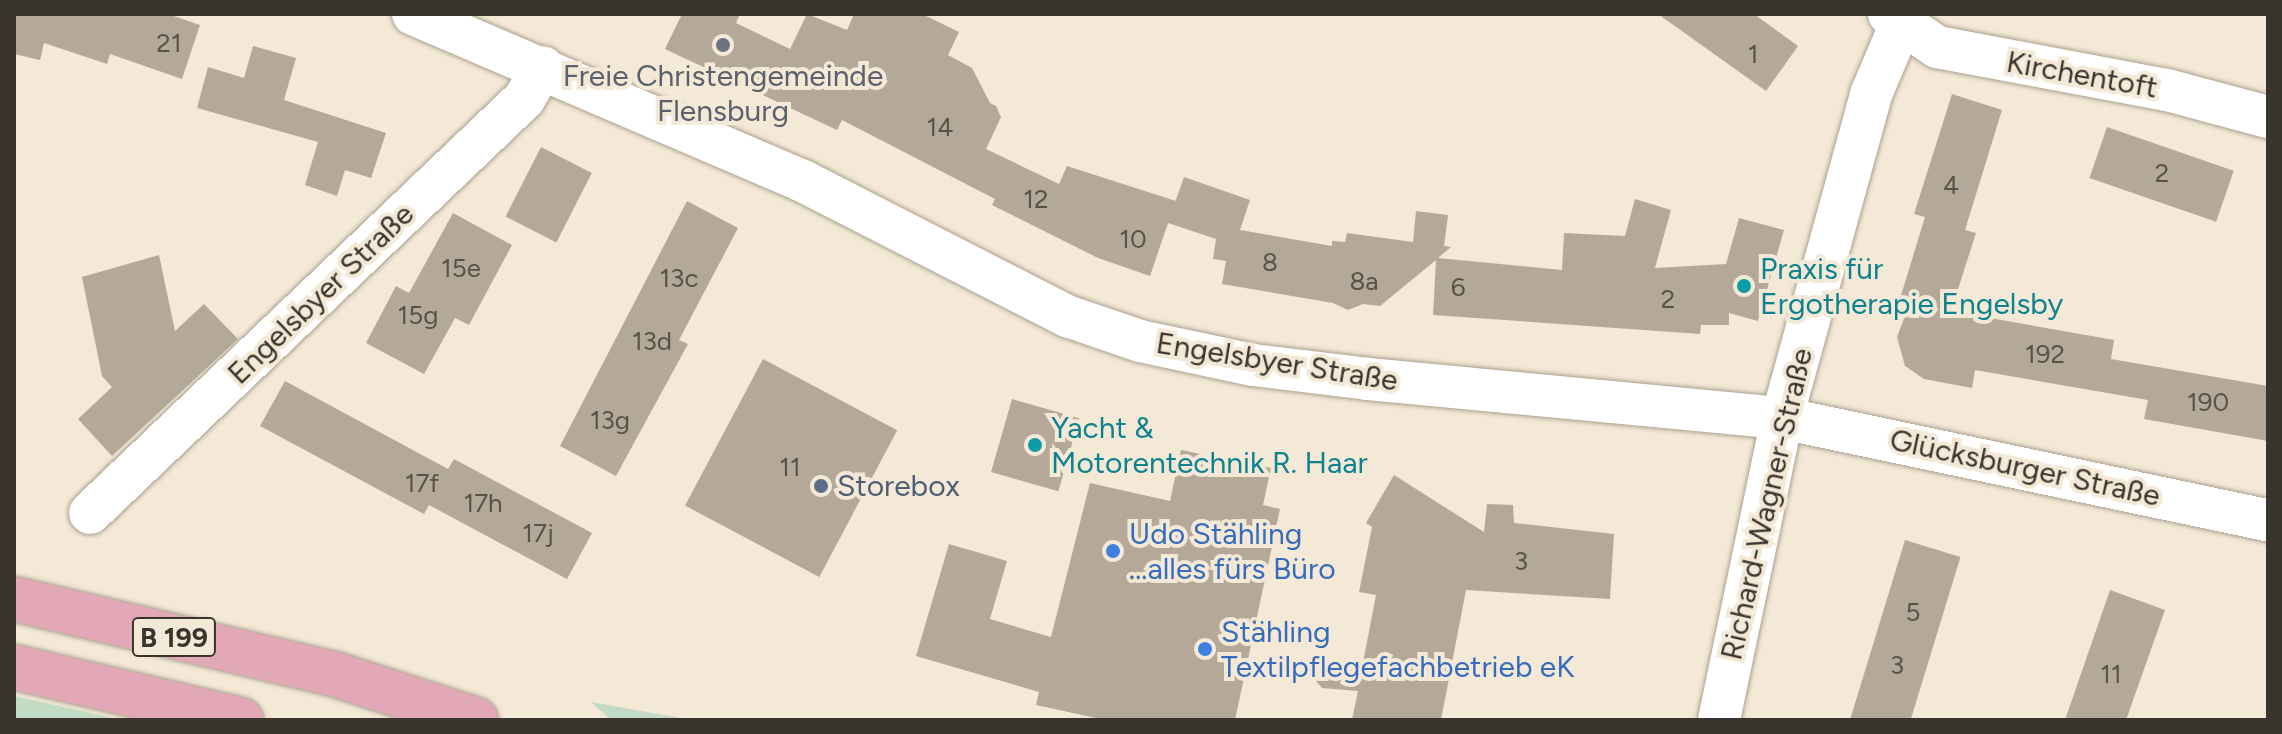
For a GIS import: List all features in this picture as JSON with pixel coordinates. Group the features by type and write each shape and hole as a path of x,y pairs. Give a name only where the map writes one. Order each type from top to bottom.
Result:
{"main road":[{"name":"B 199","path":"14,599 334,674 476,720"},
{"name":"B 199","path":"14,667 241,720"}],"street":[{"name":"Engelsbyer Straße","path":"413,14 543,67 803,181 1067,316 1140,341 1253,365 1368,379 1782,418"},
{"name":"Kirchentoft","path":"1898,18 1937,47 2167,90 2268,117"},
{"name":"Richard-Wagner-Straße","path":"1719,720 1782,418 1872,92 1898,18"},
{"name":"Engelsbyer Straße","path":"90,513 524,99 543,67"},
{"name":"Glücksburger Straße","path":"1782,418 2268,520"}],"green space":[{"path":"14,696 122,720 14,720"},
{"path":"591,702 692,720 611,720"}],"building":[{"path":"14,14 168,14 200,25 182,79 110,54 107,64 44,43 40,60 14,54"},
{"path":"682,14 740,14 736,23 790,49 807,14 847,30 854,14 922,14 959,32 948,55 972,68 990,103 996,106 1001,117 986,149 1059,184 1067,166 1176,201 1184,177 1250,200 1240,230 1332,246 1332,241 1345,242 1347,233 1413,242 1416,211 1448,215 1444,246 1451,247 1438,258 1562,270 1564,233 1625,236 1635,199 1671,210 1655,268 1726,264 1739,218 1784,230 1758,321 1729,313 1729,325 1701,325 1700,334 1433,315 1436,260 1380,306 1363,304 1348,310 1333,303 1222,284 1226,261 1213,259 1216,239 1168,223 1150,276 1098,258 992,205 995,199 842,120 837,130 665,49"},
{"path":"1658,14 1754,14 1798,46 1766,91"},
{"path":"253,46 296,58 284,100 386,133 371,178 345,170 337,196 305,185 318,142 197,108 208,67 244,78"},
{"path":"1952,94 2002,110 1965,230 1976,233 1951,311 2114,340 2111,359 2268,386 2268,441 2144,419 2148,400 1975,370 1972,388 1924,379 1905,366 1897,337 1909,305 1899,302 1925,217 1914,214"},
{"path":"2107,127 2234,171 2216,222 2089,178"},
{"path":"541,147 592,173 556,242 506,216"},
{"path":"687,201 738,228 679,340 688,344 616,476 560,446"},
{"path":"453,213 512,245 469,325 455,318 424,374 366,343 396,286 409,293"},
{"path":"159,255 175,331 204,304 238,339 112,456 78,419 112,387 102,376 82,277"},
{"path":"763,359 897,430 819,577 685,506"},
{"path":"285,381 448,469 454,459 592,533 567,579 429,505 424,514 260,426"},
{"name":"Yacht & Motorentechnik R. Haar","path":"1012,399 1079,418 1058,491 991,472"},
{"path":"1181,450 1271,468 1263,505 1280,509 1235,720 1105,720 1036,705 1039,692 916,656 949,544 1007,561 990,619 1051,637 1090,483 1170,501"},
{"path":"1394,475 1484,532 1487,504 1513,505 1514,523 1614,534 1610,599 1466,590 1441,720 1352,720 1358,691 1322,688 1309,673 1316,660 1361,673 1376,595 1359,592 1372,527 1366,523"},
{"path":"1905,540 1960,557 1911,720 1850,720"},
{"path":"2110,590 2165,610 2126,720 2065,720"}],"place":[{"name":"Freie Christengemeinde Flensburg","path":"723,45"},
{"name":"Praxis für Ergotherapie Engelsby","path":"1744,286"},
{"name":"Yacht & Motorentechnik R. Haar","path":"1035,445"},
{"name":"Storebox","path":"821,486"},
{"name":"Udo Stähling …alles fürs Büro","path":"1113,551"},
{"name":"Stähling Textilpflegefachbetrieb eK","path":"1205,649"}]}
